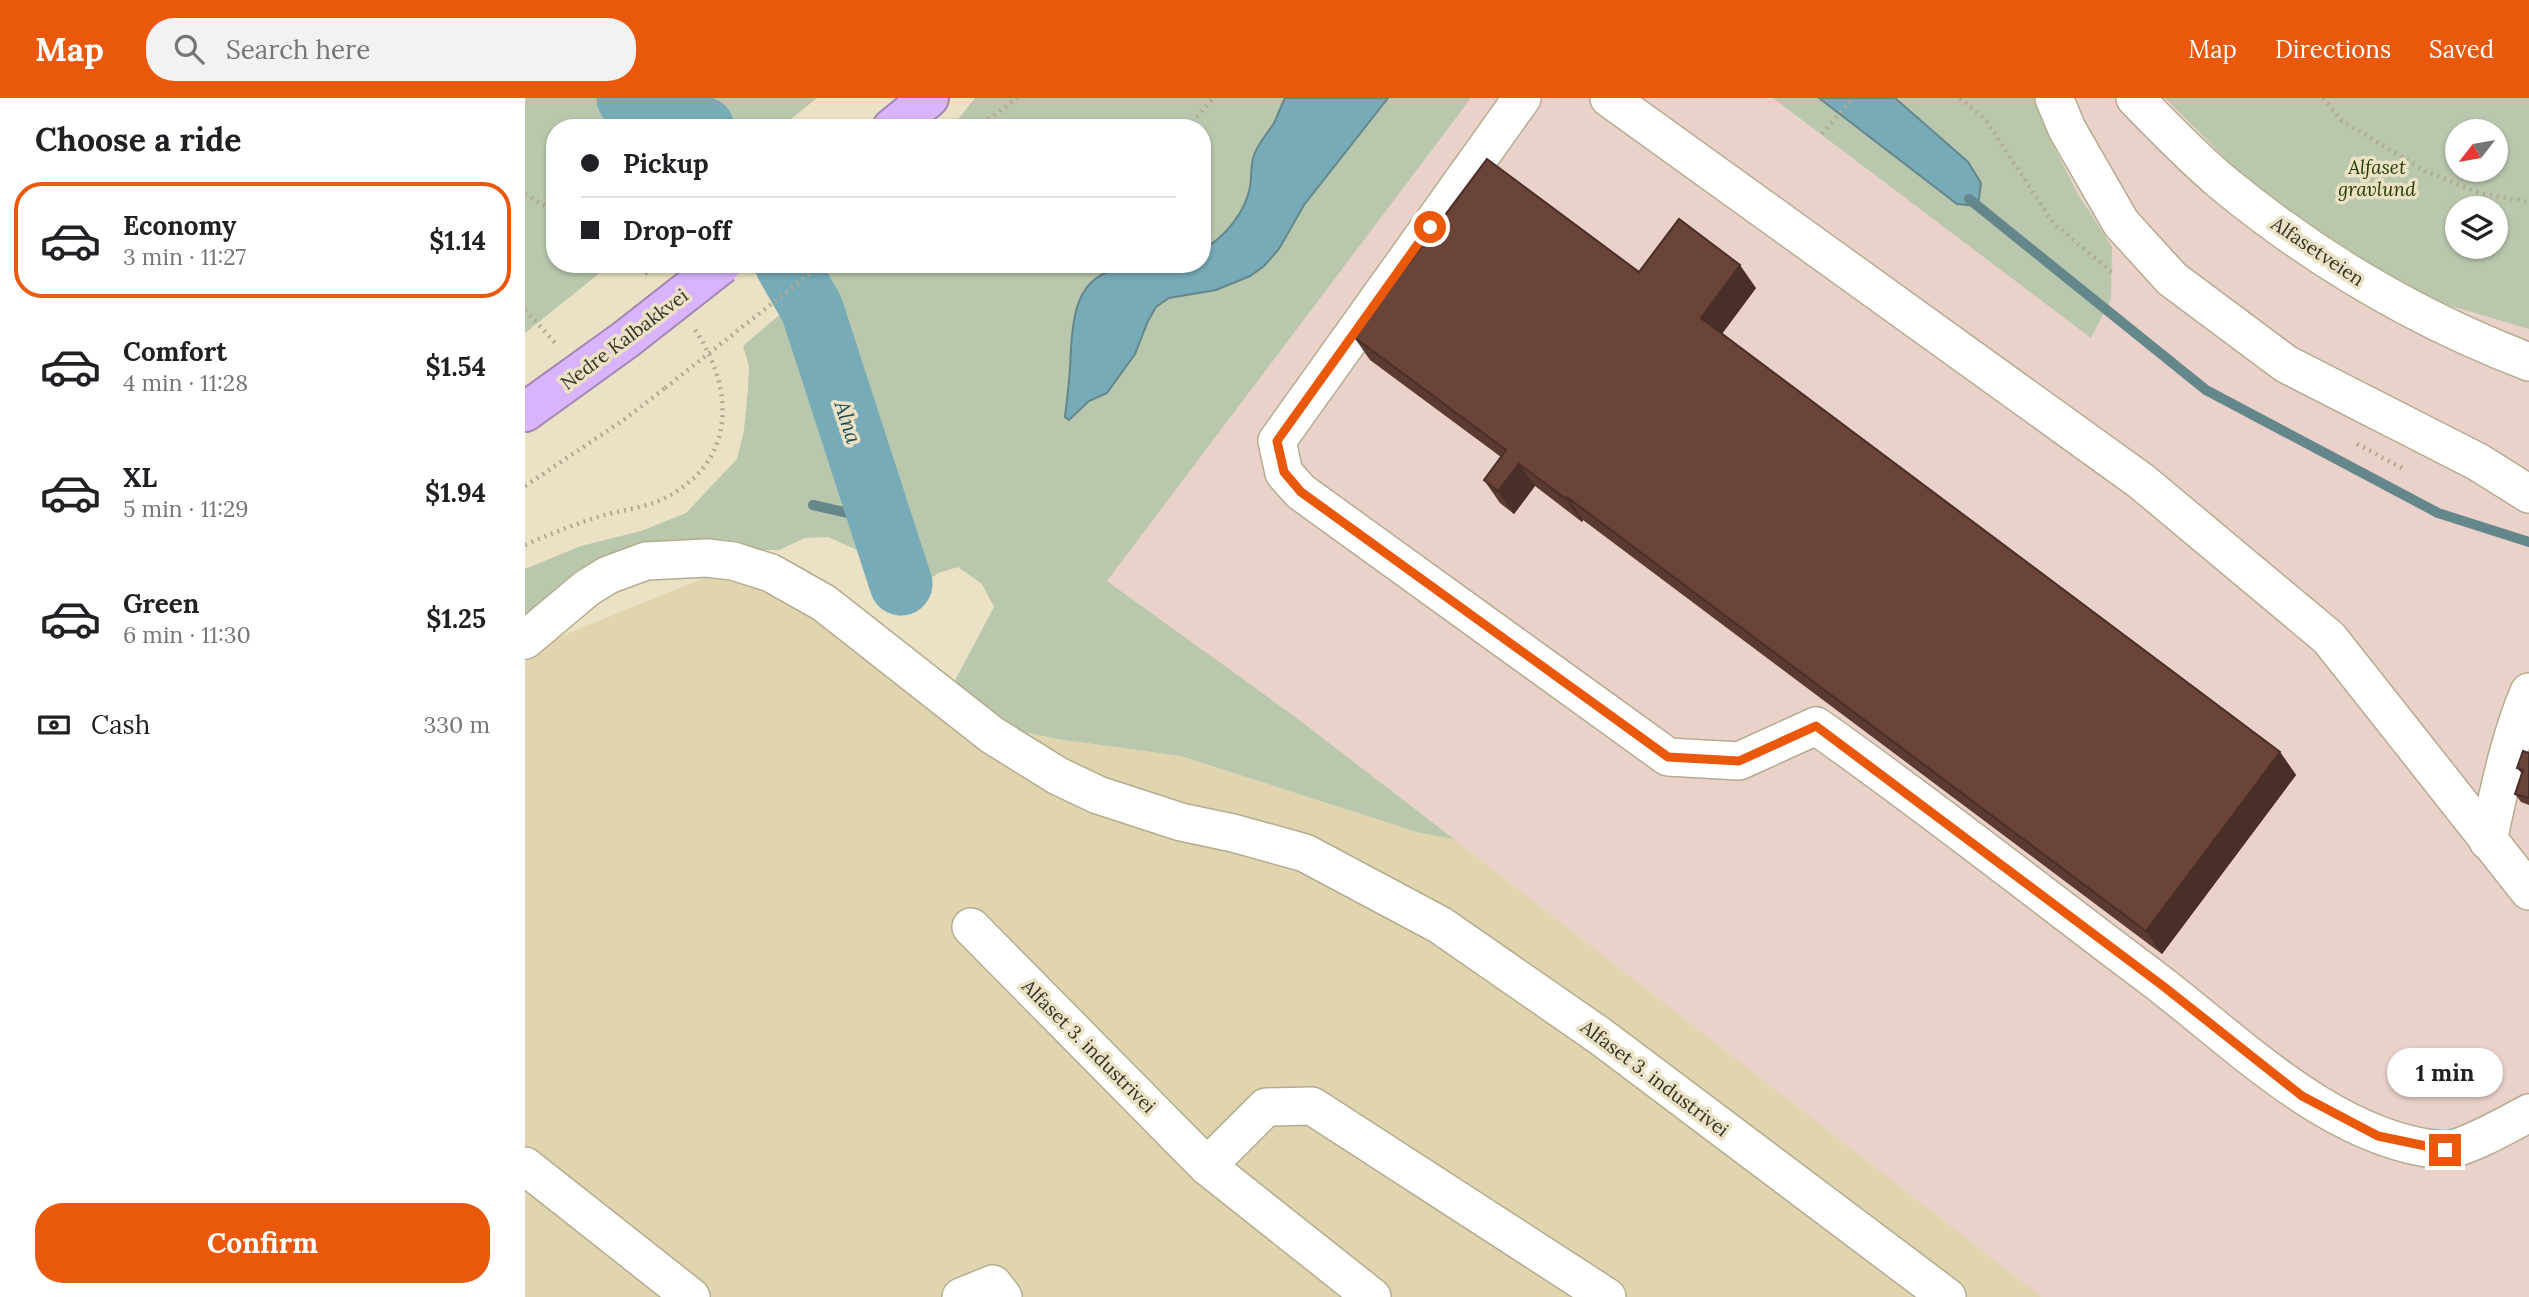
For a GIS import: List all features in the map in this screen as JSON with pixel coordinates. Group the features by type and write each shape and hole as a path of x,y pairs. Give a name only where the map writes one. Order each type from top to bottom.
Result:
{"highway":[{"path":"904,119 929,98"},
{"name":"Nedre Kalbakkvei","path":"525,412 625,340 711,273"}],"street":[{"path":"1522,98 1277,441 1284,472 1301,492 1668,757 1739,761 1816,726 2173,993 2302,1096 2378,1136 2445,1150 2487,1135 2529,1112"},
{"path":"1609,98 2141,481 2329,638 2529,891"},
{"path":"2054,98 2067,129 2121,223 2172,279 2286,364 2478,462 2529,494"},
{"name":"Alfasetveien","path":"2135,98 2223,183 2361,281 2437,322 2529,362"},
{"name":"Alfaset 3. industrivei","path":"525,640 587,588 626,568 664,558 708,558 733,561 771,573 824,603 992,735 1058,776 1098,795 1181,822 1305,853 1440,925 1588,1028 1947,1297"},
{"path":"2488,841 2503,776 2529,692"},
{"name":"Alfaset 3. industrivei","path":"971,927 1207,1166 1371,1297"},
{"path":"1207,1166 1266,1107 1312,1106 1607,1297"},
{"path":"525,1166 691,1297"}],"path":[{"path":"989,119 1017,98"},
{"path":"1196,119 1213,98"},
{"path":"1822,135 1853,98"},
{"path":"2323,98 2341,120 2425,171 2479,193 2529,202"},
{"path":"525,194 546,207"},
{"path":"647,273 653,278"},
{"path":"525,486 614,426 811,273"},
{"path":"525,310 582,372"},
{"path":"525,545 578,524 664,499 690,482 704,466 720,433 724,402 713,362 689,321"}],"shaded area":[{"path":"1471,98 1773,98 1792,112 2112,247 2078,194 2053,145 2034,98 2165,98 2248,181 2431,300 2529,329 2529,1297 2042,1297 1294,716 1107,581"},
{"path":"716,573 809,573 1014,730 1057,739 1181,756 1420,833 1454,839 2042,1297 525,1297 525,651"}],"green space":[{"path":"525,98 817,98 791,119 546,119 546,273 600,273 525,333"},
{"path":"975,98 1471,98 1107,581 1294,716 1454,839 1420,833 1181,756 1057,739 1014,730 950,690 994,607 982,584 958,567 938,573 920,587 905,549 864,553 828,537 805,538 779,550 723,550 525,624 525,569 581,546 641,531 686,513 737,459 744,430 748,388 749,366 743,346 828,273 1211,273 1211,119 958,119"},
{"path":"1773,98 2034,98 2053,145 2078,194 2112,247 2111,299 2091,338"},
{"name":"Alfaset gravlund","path":"2165,98 2529,98 2529,329 2431,300 2330,243 2248,181"}],"water":[{"path":"1285,98 1388,98 1304,205 1279,249 1264,266 1250,276 1216,290 1169,298 1156,307 1135,354 1107,393 1089,401 1069,420 1065,417 1073,326 1076,311 1088,286 1107,273 1211,273 1211,244 1226,231 1244,206 1250,187 1254,155 1274,123"},
{"path":"1819,98 1895,98 1968,162 1981,183 1978,206 1957,204"}],"building":[{"path":"1487,159 1639,272 1679,219 1740,265 1701,318 2280,752 2146,931 1567,497 1566,499 1519,464 1498,491 1484,480 1506,450 1354,337"},
{"path":"2523,751 2529,753 2529,798 2515,794 2523,770 2517,768"}],"waterway":[{"name":"Alna","path":"628,98 680,119"},
{"path":"1969,199 2206,390 2438,513 2529,542"},
{"name":"Alna","path":"791,273 812,309 901,584"},
{"path":"813,505 857,515 884,534"}],"route":[{"path":"1430,227 1277,441 1284,472 1301,492 1668,757 1739,761 1816,726 2163,986 2302,1096 2378,1136 2445,1150"}]}
